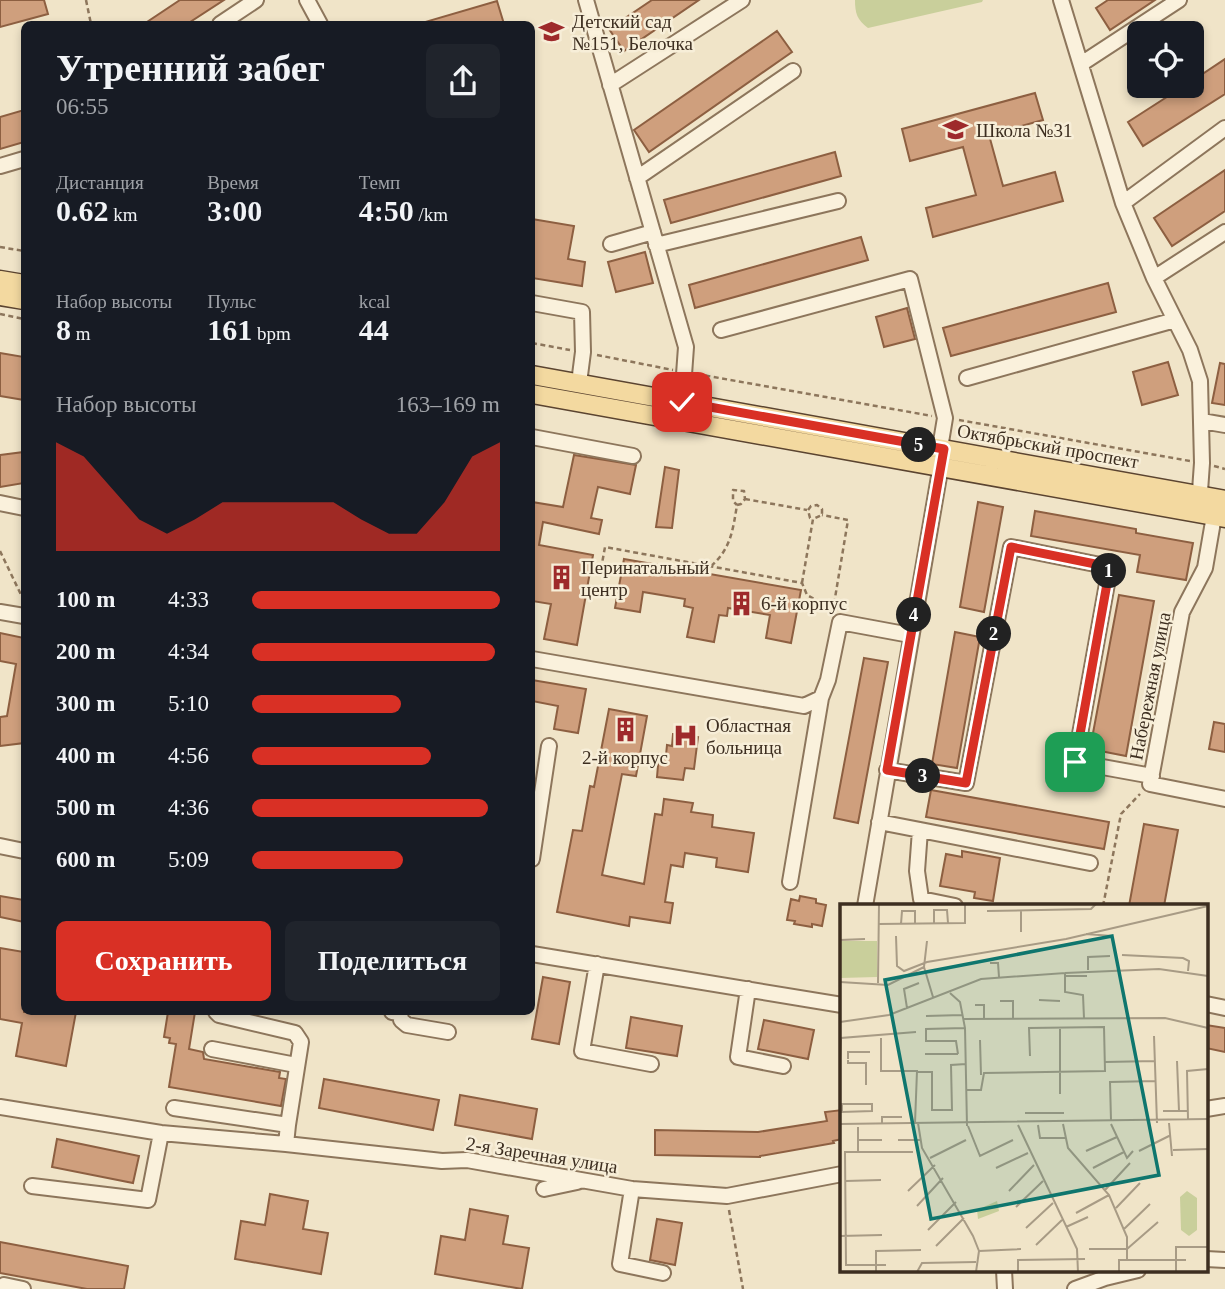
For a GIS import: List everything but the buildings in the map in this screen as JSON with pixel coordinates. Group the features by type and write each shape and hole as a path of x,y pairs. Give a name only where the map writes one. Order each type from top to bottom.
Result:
{"main road":[{"path":"0,280 21,284"},
{"path":"0,296 21,300"},
{"name":"Октябрьский проспект","path":"535,376 682,402 1209,511 1225,500"},
{"name":"Октябрьский проспект","path":"535,394 942,455"}],"street":[{"path":"224,21 256,0"},
{"path":"307,0 318,21"},
{"path":"586,0 686,347 682,402"},
{"path":"610,85 742,0"},
{"name":"Набережная улица","path":"1061,0 1123,203 1154,278 1190,350 1200,381 1202,463 1209,511 1205,568 1182,612 1151,780"},
{"path":"1081,64 1179,0"},
{"path":"637,178 793,71"},
{"path":"1123,203 1225,128"},
{"path":"0,166 21,160"},
{"path":"611,244 655,239 838,201"},
{"path":"1154,278 1225,232"},
{"path":"721,330 910,279 945,418 942,455 865,904"},
{"path":"535,304 582,312 583,352 579,383"},
{"path":"967,377 1175,320"},
{"path":"1202,421 1225,425"},
{"path":"535,438 633,456"},
{"path":"0,503 21,507"},
{"path":"887,770 966,783 1011,547 1110,567 1075,762 1225,799"},
{"path":"0,612 21,616"},
{"path":"790,882 821,698 828,680 840,622 910,635"},
{"path":"535,660 804,706 821,698"},
{"path":"535,839 549,746"},
{"path":"878,821 1090,863"},
{"path":"920,830 917,871 921,899 945,904"},
{"path":"0,846 21,850"},
{"path":"535,954 840,1005"},
{"path":"597,964 582,1051 651,1065"},
{"path":"748,989 738,1057 783,1066"},
{"path":"219,1015 295,1033 301,1042 286,1144"},
{"path":"398,1015 407,1025 447,1032"},
{"path":"212,1049 296,1065"},
{"name":"2-я Заречная улица","path":"0,1107 160,1133 442,1161 467,1160 632,1189 727,1196 840,1174"},
{"path":"174,1108 288,1125"},
{"path":"32,1186 148,1200 160,1133"},
{"path":"544,1189 585,1181"},
{"path":"632,1189 620,1264 663,1273"},
{"path":"1075,1289 1130,1272"},
{"path":"4,1286 23,1289"}],"path":[{"path":"86,0 90,21"},
{"path":"0,247 21,250"},
{"path":"0,314 21,318"},
{"path":"535,344 1225,469"},
{"path":"710,566 721,556 732,538 737,505 731,498 733,490 744,491 745,499 737,505"},
{"path":"745,499 808,510"},
{"path":"808,510 817,505 822,509 822,515"},
{"path":"808,510 810,518 813,519"},
{"path":"822,515 848,520 833,610 807,595 802,583 813,519 822,515"},
{"path":"601,569 605,547 802,583"},
{"path":"0,551 21,595"},
{"path":"1103,904 1121,814 1151,780"},
{"path":"727,1196 743,1289"}],"green space":[{"path":"855,0 983,0 868,28 857,16"}],"place":[{"name":"Детский сад №151, Белочка","path":"552,32"},
{"name":"Школа №31","path":"956,130"},
{"name":"Перинатальный центр","path":"561,578"},
{"name":"6-й корпус","path":"741,603"},
{"name":"2-й корпус","path":"625,729"},
{"name":"Областная больница","path":"686,736"}],"route":[{"path":"682,402 944,449 887,770 966,783 1011,547 1110,567 1075,762"}]}
